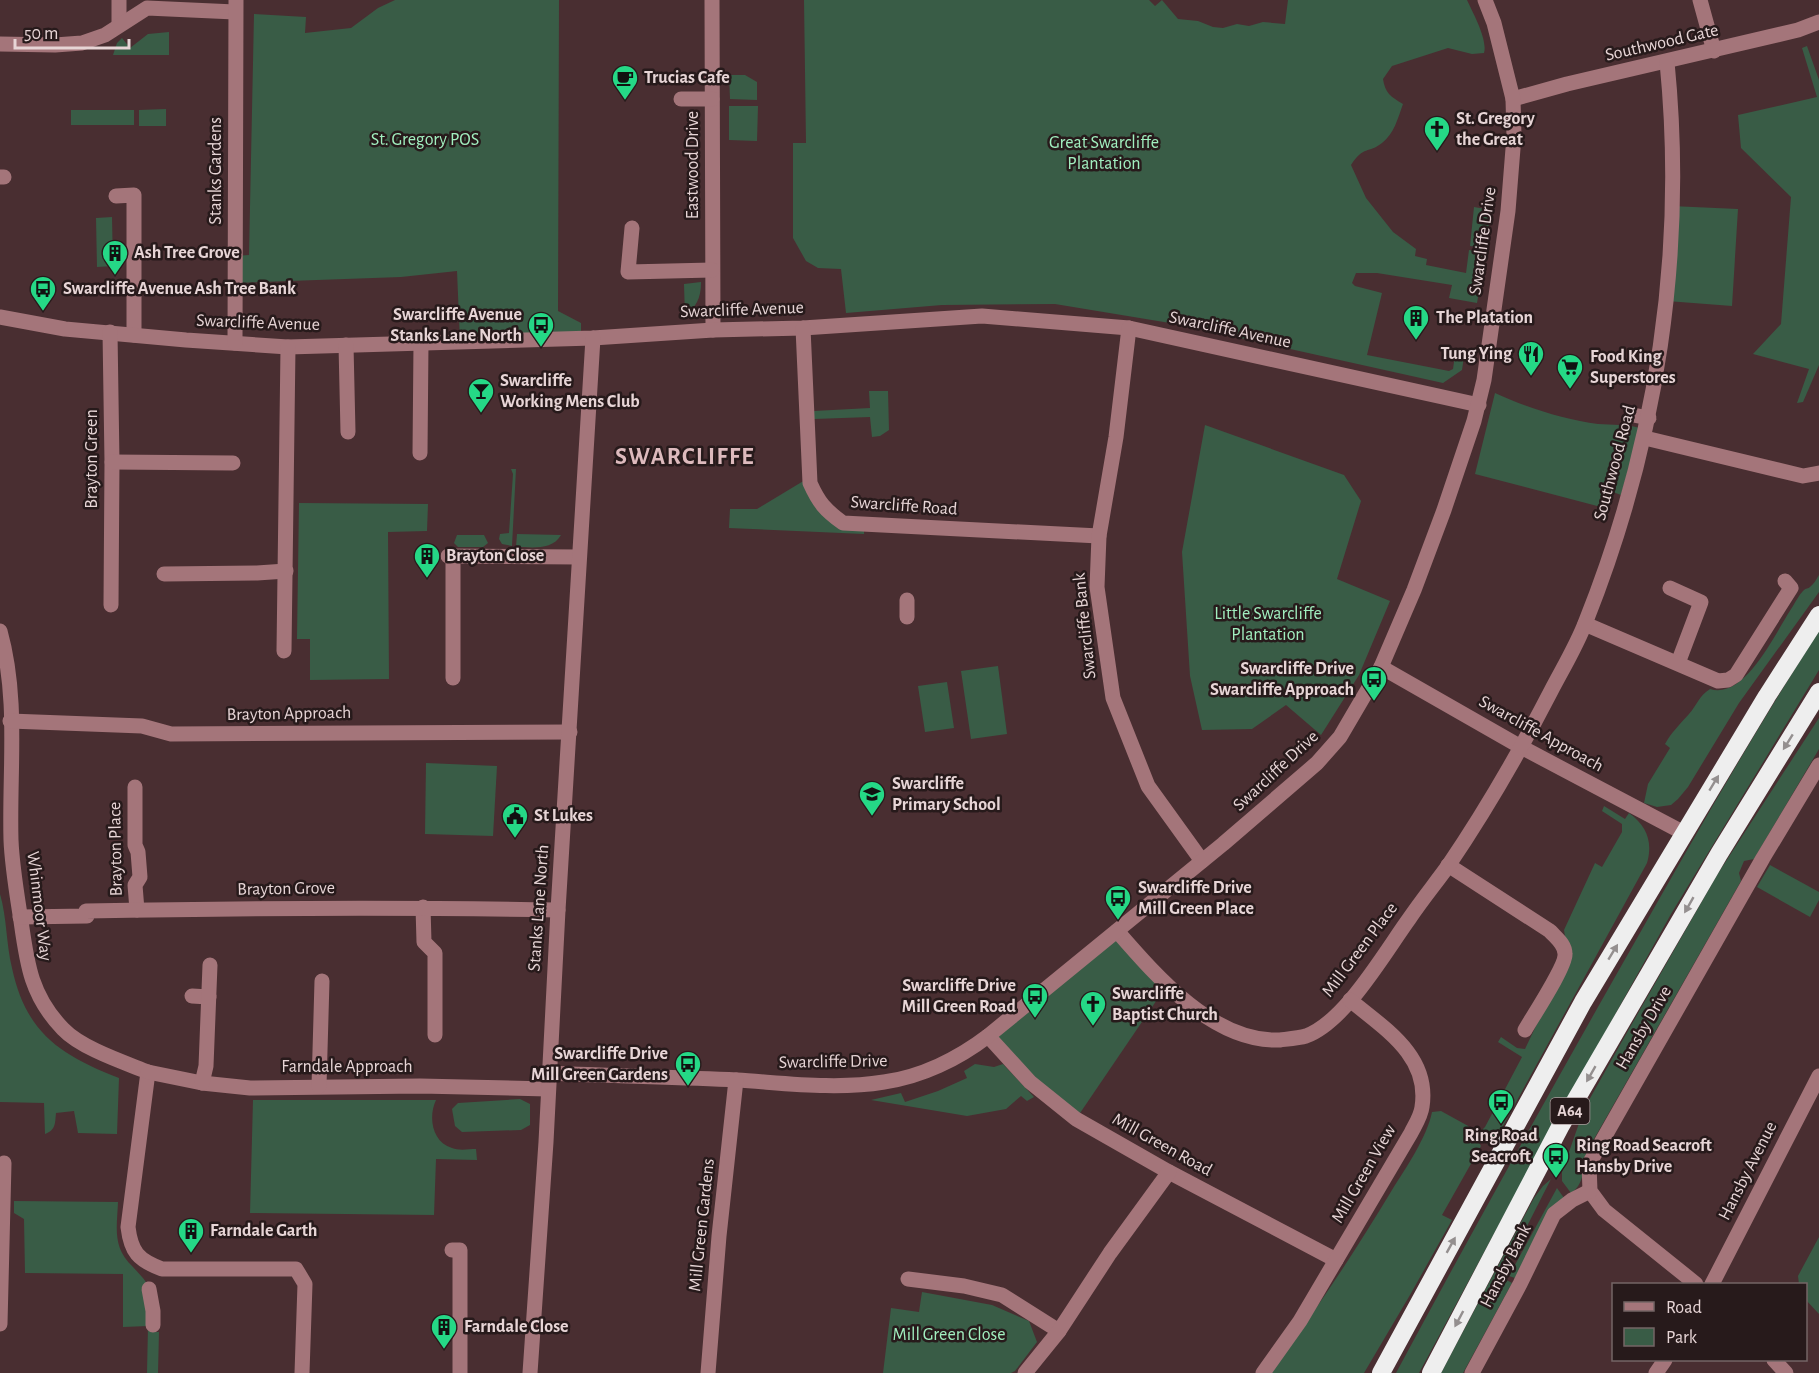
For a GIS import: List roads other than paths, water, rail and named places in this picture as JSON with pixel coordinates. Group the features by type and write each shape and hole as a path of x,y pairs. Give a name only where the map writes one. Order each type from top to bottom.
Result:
{"highway":[{"name":"A64","path":"1381,1373 1584,1002 1684,833 1819,615"},
{"name":"A64","path":"1431,1373 1566,1118 1719,854 1819,692"}],"street":[{"path":"119,0 119,25"},
{"name":"Eastwood Drive","path":"712,0 713,330"},
{"name":"Swarcliffe Drive","path":"549,1073 831,1085 884,1082 908,1077 946,1062 988,1036 1202,861 1317,763 1340,737 1381,667 1414,590 1479,405 1509,201 1514,136 1513,99 1494,23 1485,0"},
{"path":"1700,0 1714,51"},
{"path":"0,44 82,43 105,35 147,8 236,6"},
{"name":"Stanks Gardens","path":"235,343 236,6"},
{"name":"Southwood Gate","path":"1513,99 1567,84 1798,30 1819,22"},
{"name":"Southwood Road","path":"1521,747 1585,624 1622,518 1645,438 1667,301 1671,234 1673,127 1667,62"},
{"path":"681,99 712,99"},
{"path":"116,196 134,195 134,334"},
{"path":"632,228 628,272 712,270"},
{"name":"Swarcliffe Avenue","path":"0,317 47,327 288,347 593,338 713,330 803,328 982,316 1129,328 1479,405"},
{"name":"Swarcliffe Road","path":"803,328 810,483 819,501 843,523 1099,536"},
{"name":"Swarcliffe Bank","path":"1129,328 1116,437 1099,536 1097,587 1113,698 1148,786 1202,861"},
{"name":"Brayton Green","path":"110,332 112,462 104,585 111,605"},
{"name":"Stanks Lane North","path":"530,1373 546,1142 593,338"},
{"path":"420,453 421,343"},
{"path":"346,345 348,432"},
{"path":"284,651 288,347"},
{"path":"1633,415 1649,418"},
{"path":"1645,438 1803,476 1819,473"},
{"path":"112,462 233,463"},
{"path":"453,678 451,556 579,557"},
{"path":"164,574 286,571"},
{"path":"1585,624 1718,681 1728,681 1733,678 1791,588 1785,581"},
{"path":"1670,588 1701,602 1678,663"},
{"path":"907,600 907,617"},
{"name":"Whinmoor Way","path":"0,631 10,676 12,788 6,840 28,973 45,1007 64,1030 104,1055 148,1072"},
{"name":"Swarcliffe Approach","path":"1381,667 1521,747 1684,833"},
{"name":"Brayton Approach","path":"10,721 142,726 171,734 570,732"},
{"name":"Mill Green Place","path":"1117,931 1167,985 1219,1025 1251,1038 1280,1040 1307,1035 1327,1023 1350,1000 1448,866 1521,747"},
{"name":"Hansby Drive","path":"1590,1191 1589,1164 1763,858 1819,765"},
{"name":"Brayton Place","path":"135,787 135,845 138,852 140,877 135,885 137,910"},
{"path":"1448,866 1550,931 1563,945 1566,956 1564,962 1522,1031"},
{"path":"423,908 424,942 435,953 435,1035"},
{"name":"Brayton Grove","path":"20,917 87,916 86,911 137,910 423,908 558,910"},
{"path":"202,1083 206,1066 210,965"},
{"path":"319,1086 322,981"},
{"path":"192,996 208,997"},
{"name":"Mill Green View","path":"1263,1373 1300,1321 1411,1133 1422,1109 1422,1081 1415,1060 1400,1040 1350,1000"},
{"name":"Mill Green Road","path":"988,1036 1030,1082 1076,1119 1169,1172 1336,1260"},
{"path":"148,1072 128,1227 130,1245 144,1263 162,1269 296,1269 304,1284 302,1373"},
{"name":"Farndale Approach","path":"148,1072 202,1083 250,1088 319,1086 548,1089"},
{"name":"Hansby Avenue","path":"1713,1283 1814,1098 1819,1076"},
{"name":"Mill Green Gardens","path":"708,1373 719,1236 736,1080"},
{"path":"0,1324 4,1163"},
{"path":"1025,1373 1059,1331 1110,1253 1169,1172"},
{"path":"1590,1191 1604,1210 1695,1283"},
{"name":"Hansby Bank","path":"1472,1373 1520,1284 1554,1214 1572,1200 1590,1191"},
{"path":"452,1250 460,1250 460,1373"},
{"path":"908,1279 964,1286 1002,1294 1059,1331"},
{"path":"149,1289 153,1325"},
{"path":"1776,1361 1786,1373"}],"place":[{"name":"Trucias Cafe","path":"625,101"},
{"name":"St. Gregory the Great","path":"1437,152"},
{"name":"Ash Tree Grove","path":"115,276"},
{"name":"Swarcliffe Avenue Ash Tree Bank","path":"43,312"},
{"name":"The Platation","path":"1416,341"},
{"name":"Swarcliffe Avenue Stanks Lane North","path":"541,348"},
{"name":"Tung Ying","path":"1531,377"},
{"name":"Food King Superstores","path":"1570,390"},
{"name":"Swarcliffe Working Mens Club","path":"481,414"},
{"name":"Brayton Close","path":"427,579"},
{"name":"Swarcliffe Drive Swarcliffe Approach","path":"1374,702"},
{"name":"Swarcliffe Primary School","path":"872,817"},
{"name":"St Lukes","path":"515,839"},
{"name":"Swarcliffe Drive Mill Green Place","path":"1118,921"},
{"name":"Swarcliffe Drive Mill Green Road","path":"1035,1019"},
{"name":"Swarcliffe Baptist Church","path":"1093,1027"},
{"name":"Swarcliffe Drive Mill Green Gardens","path":"688,1087"},
{"name":"Ring Road Seacroft","path":"1501,1125"},
{"name":"Ring Road Seacroft Hansby Drive","path":"1556,1179"},
{"name":"Farndale Garth","path":"191,1254"},
{"name":"Farndale Close","path":"444,1350"}],"district":[{"name":"SWARCLIFFE","path":"685,457"}],"park label":[{"name":"St. Gregory POS","path":"425,140"},
{"name":"Great Swarcliffe Plantation","path":"1104,153"},
{"name":"Little Swarcliffe Plantation","path":"1268,624"},
{"name":"Mill Green Close","path":"949,1335"}]}
